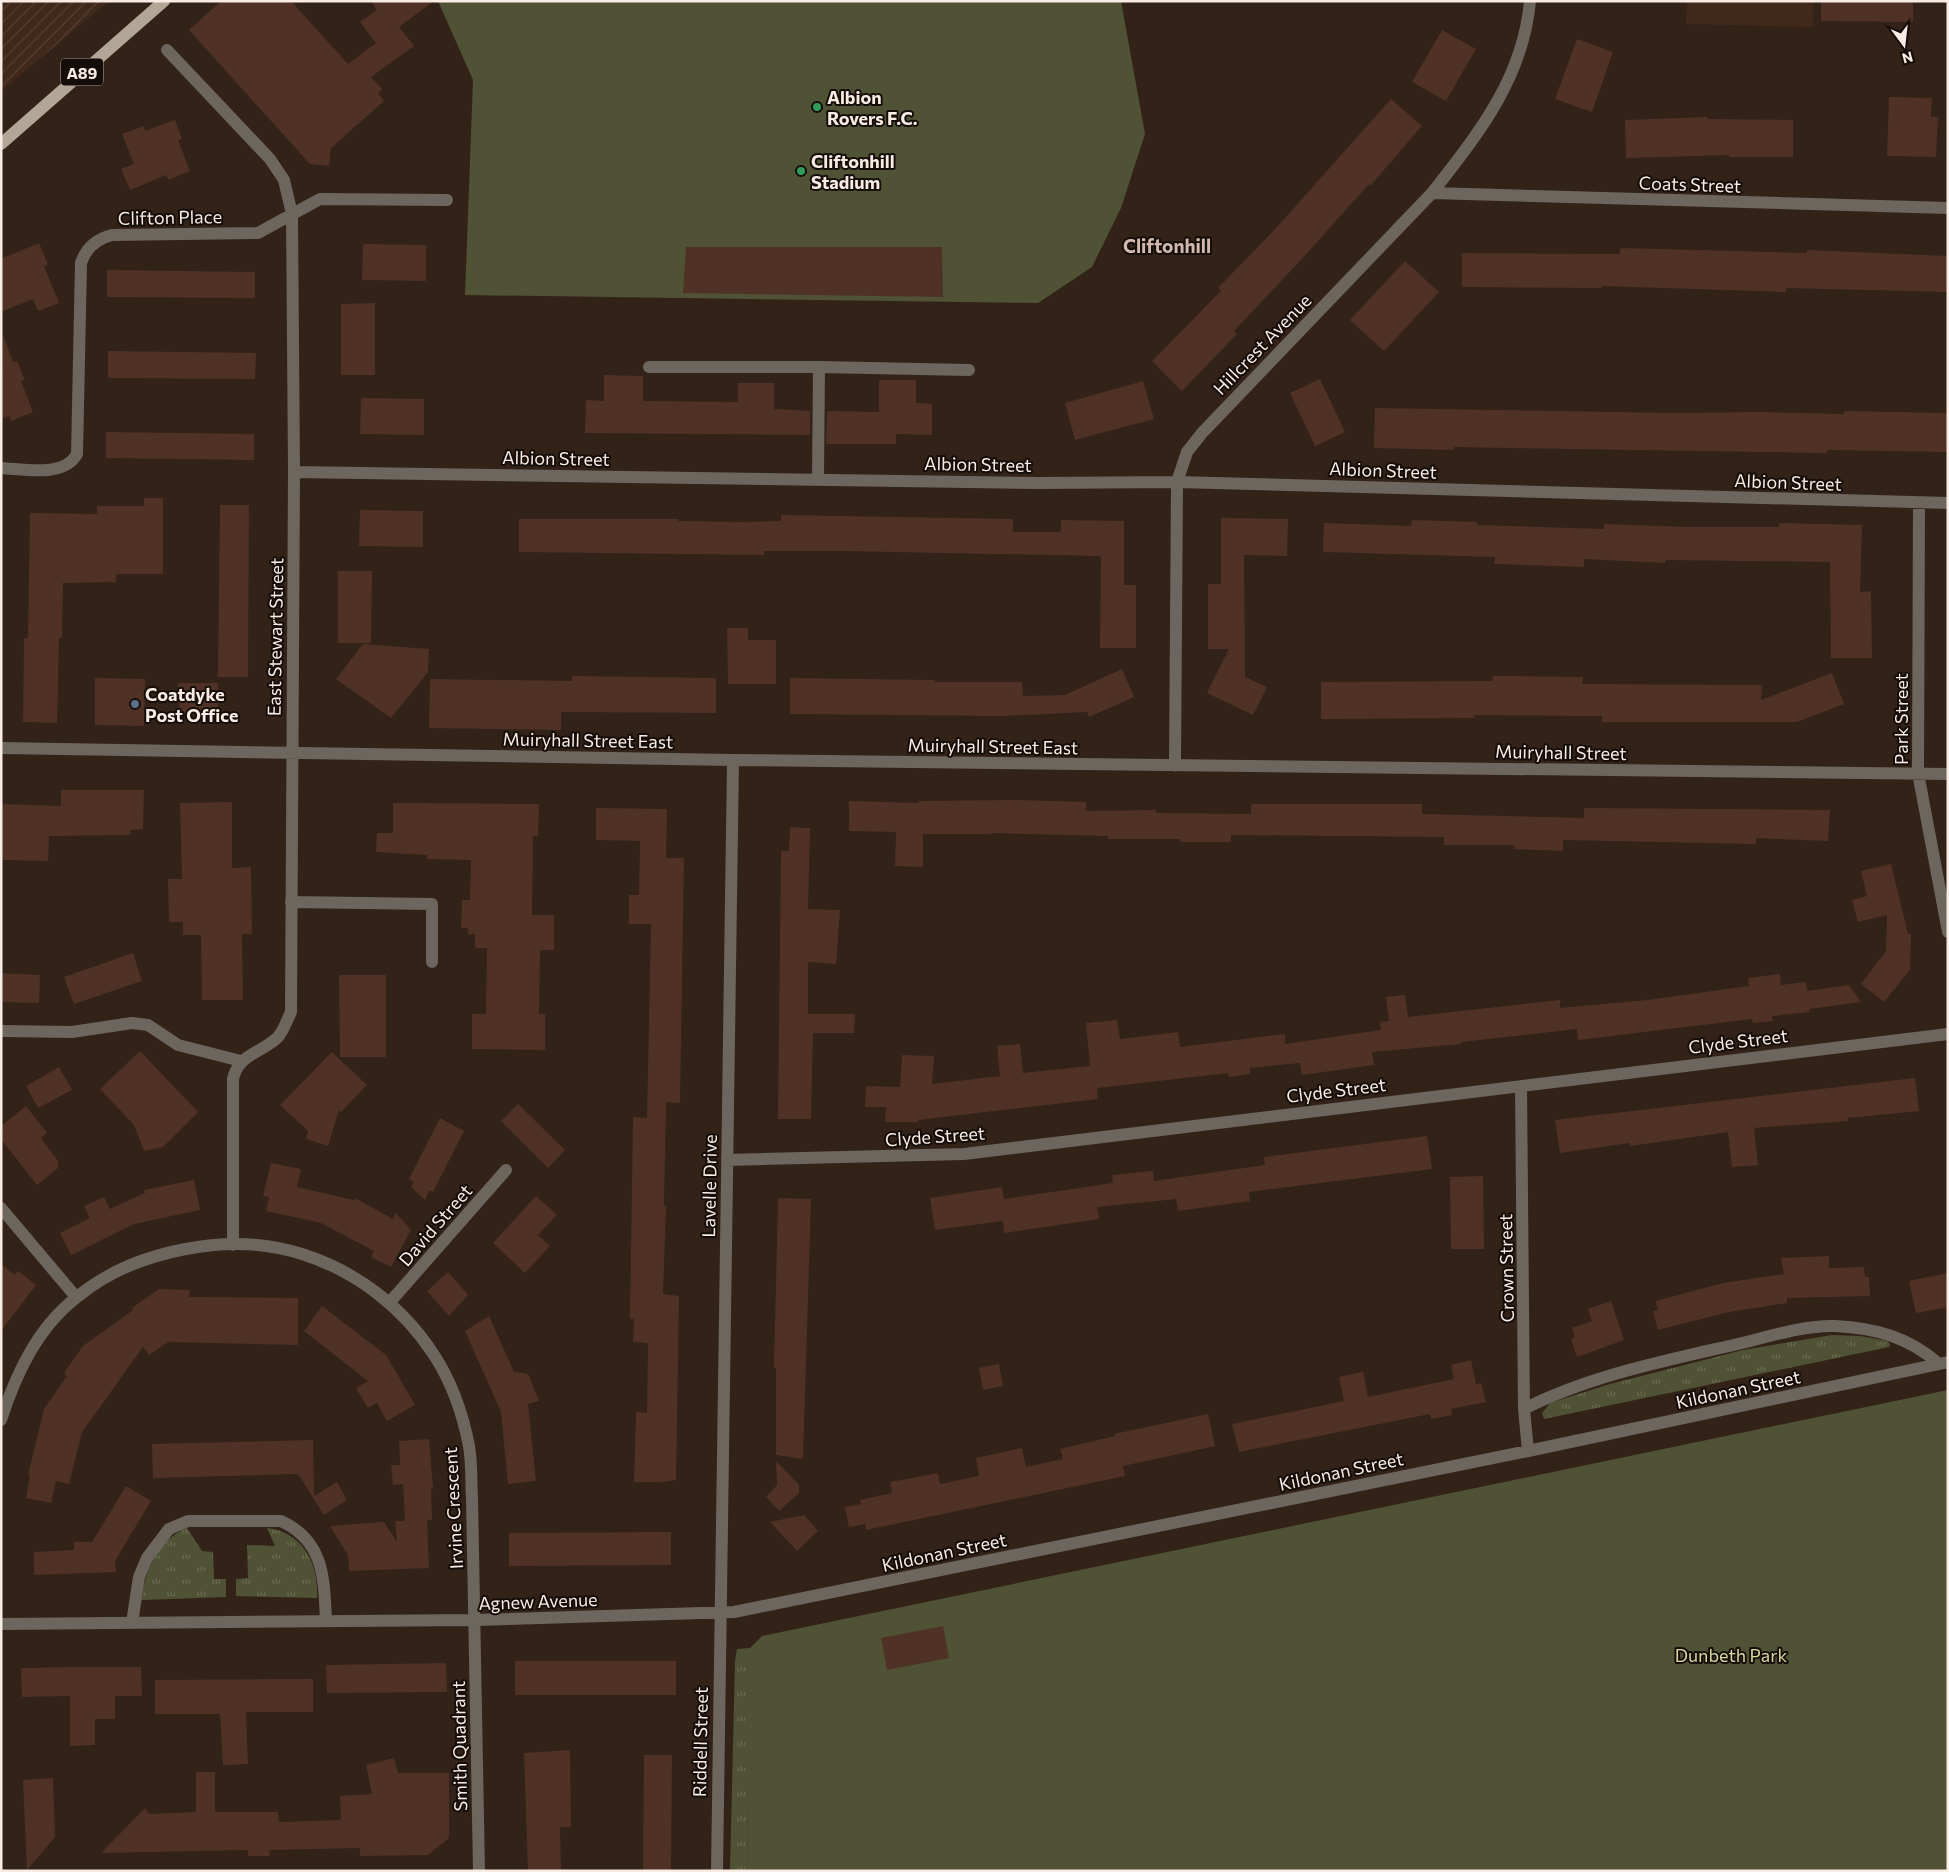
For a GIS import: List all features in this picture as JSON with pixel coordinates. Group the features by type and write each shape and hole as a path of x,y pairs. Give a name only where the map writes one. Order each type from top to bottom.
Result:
{"main road":[{"name":"A89","path":"1,144 164,1"}],"street":[{"name":"Hillcrest Avenue","path":"1175,766 1177,482 1187,452 1202,433 1432,193 1495,107 1514,70 1522,47 1530,1"},
{"name":"East Stewart Street","path":"167,50 270,159 284,180 292,214 294,472 291,1012 277,1037 241,1061"},
{"name":"Coats Street","path":"1432,193 1948,208"},
{"name":"Clifton Place","path":"1,468 57,469 66,467 77,454 81,263 84,255 95,242 112,235 258,233 320,199 447,200"},
{"path":"649,367 819,367 969,370"},
{"path":"818,479 819,367"},
{"name":"Albion Street","path":"294,472 1073,483 1177,482 1948,503"},
{"name":"Park Street","path":"1919,503 1918,773 1948,932"},
{"name":"Muiryhall Street East","path":"1,748 1175,766"},
{"name":"Lavelle Drive","path":"720,1613 733,760"},
{"name":"Muiryhall Street","path":"1175,766 1948,774"},
{"path":"291,902 432,904 432,962"},
{"path":"1,1031 72,1032 132,1023 148,1025 178,1045 241,1061 235,1070 233,1079 232,1245"},
{"name":"Clyde Street","path":"727,1160 964,1154 1948,1034"},
{"name":"Crown Street","path":"1521,1086 1524,1409 1528,1451"},
{"name":"David Street","path":"390,1302 506,1170"},
{"path":"1,1208 76,1297"},
{"name":"Irvine Crescent","path":"1,1420 21,1366 40,1335 76,1297 119,1268 151,1256 190,1248 232,1245 268,1247 301,1253 359,1280 390,1302 414,1327 435,1355 457,1404 469,1447 475,1620"},
{"name":"Kildonan Street","path":"1524,1409 1546,1398 1675,1358 1776,1335 1834,1326 1898,1337 1923,1349 1943,1363"},
{"name":"Kildonan Street","path":"750,1610 1528,1451 1943,1363"},
{"path":"132,1623 139,1577 147,1558 169,1529 188,1521 281,1521 293,1527 312,1547 319,1559 323,1574 326,1622"},
{"name":"Agnew Avenue","path":"1,1624 475,1620 720,1613 750,1610"},
{"name":"Riddell Street","path":"717,1871 720,1613"},
{"name":"Smith Quadrant","path":"475,1620 479,1871"}],"shaded area":[{"path":"1,1 109,1 1,91"},
{"path":"1687,1 1814,1 1813,27 1686,24"}],"green space":[{"name":"Cliftonhill Stadium","path":"438,1 1121,1 1145,134 1121,208 1092,267 1038,303 465,295 473,80"},
{"path":"1832,1335 1860,1336 1888,1341 1890,1345 1889,1347 1544,1419 1542,1413 1550,1403 1610,1384 1743,1350"},
{"name":"Dunbeth Park","path":"1948,1390 1948,1871 747,1871 749,1658 750,1648 762,1636"},
{"path":"187,1528 202,1551 213,1552 214,1579 226,1579 226,1597 142,1600 146,1578 155,1557 168,1540"},
{"path":"267,1528 290,1536 306,1552 312,1562 315,1573 317,1598 236,1596 236,1579 248,1578 247,1545 275,1546"},
{"path":"750,1648 747,1871 730,1871 735,1661 737,1649"}],"building":[{"path":"221,1 291,1 348,64 376,43 360,22 377,10 371,1 434,1 399,27 414,46 371,77 382,89 378,93 384,101 331,148 329,166 310,164 189,30"},
{"path":"1821,1 1913,1 1913,22 1821,21"},
{"path":"1442,30 1476,49 1446,101 1412,82"},
{"path":"1577,39 1613,52 1592,112 1555,99"},
{"path":"1889,97 1932,98 1931,117 1938,117 1936,157 1887,156"},
{"path":"1391,99 1422,126 1370,186 1369,184 1234,331 1237,334 1182,391 1152,361 1221,291 1218,288 1277,227"},
{"path":"1707,117 1707,119 1793,120 1793,157 1729,157 1729,155 1626,158 1625,120"},
{"path":"175,120 182,139 178,140 190,171 168,180 166,175 130,190 121,169 134,164 122,134 144,126 145,131"},
{"path":"39,243 48,265 44,266 59,303 38,311 33,299 1,312 1,259"},
{"path":"363,244 426,245 426,281 362,280"},
{"path":"686,247 942,247 943,297 683,293"},
{"path":"1620,248 1806,253 1807,250 1948,256 1948,292 1786,288 1786,292 1602,286 1602,288 1462,287 1462,253 1620,254"},
{"path":"1405,261 1439,292 1384,351 1350,320"},
{"path":"107,270 255,272 255,298 107,297"},
{"path":"375,303 375,375 341,375 341,304"},
{"path":"3,335 13,362 17,361 25,380 21,381 33,412 11,421 9,416 1,419"},
{"path":"108,351 256,353 255,379 108,378"},
{"path":"604,375 643,376 643,401 738,402 738,383 774,383 774,409 810,411 810,435 585,433 586,400 604,401"},
{"path":"1320,379 1345,432 1315,446 1290,393"},
{"path":"879,380 916,380 916,403 932,404 932,435 896,434 896,444 826,444 827,411 879,412"},
{"path":"1143,381 1154,419 1075,440 1065,403"},
{"path":"361,398 424,399 424,435 360,434"},
{"path":"1375,408 1675,413 1760,412 1844,414 1844,411 1948,413 1948,452 1827,450 1827,453 1454,447 1454,450 1374,448"},
{"path":"106,432 254,434 254,460 106,458"},
{"path":"144,498 163,498 163,574 116,574 116,582 63,583 62,638 59,638 57,723 23,722 24,638 28,638 30,513 97,514 97,506 144,506"},
{"path":"220,505 249,505 248,677 218,677"},
{"path":"360,510 423,511 423,547 359,546"},
{"path":"781,515 1013,519 1013,532 1061,532 1061,520 1124,521 1124,585 1136,585 1136,648 1100,648 1101,556 844,551 764,551 764,555 519,552 519,519 678,519 678,521 744,522 781,521"},
{"path":"1221,518 1288,519 1287,556 1244,555 1245,677 1267,687 1253,715 1207,693 1229,649 1208,649 1208,584 1221,584"},
{"path":"1412,520 1477,522 1477,525 1604,529 1604,524 1688,527 1779,527 1779,523 1862,525 1860,592 1871,591 1872,658 1831,658 1830,562 1666,560 1665,563 1584,559 1584,567 1494,564 1495,557 1323,552 1324,523 1411,526"},
{"path":"338,571 372,571 371,643 338,643"},
{"path":"727,628 748,628 748,640 776,640 776,684 728,684"},
{"path":"363,644 429,649 428,672 391,718 336,679"},
{"path":"1122,669 1134,697 1089,717 1087,712 1003,716 790,714 790,678 1022,682 1023,696 1065,695"},
{"path":"1832,673 1844,704 1797,722 1602,722 1602,716 1474,715 1474,718 1321,719 1321,682 1493,681 1493,676 1583,677 1582,684 1762,685 1761,700"},
{"path":"572,676 716,678 716,713 561,712 561,730 429,728 430,679 572,681"},
{"path":"95,678 145,679 144,726 95,725"},
{"path":"178,683 218,683 218,714 179,713"},
{"path":"61,790 144,790 143,829 130,830 130,835 49,836 48,861 1,860 1,804 61,806"},
{"path":"1013,800 1086,802 1086,811 1156,810 1156,813 1251,814 1251,804 1422,804 1422,814 1584,818 1584,808 1830,810 1828,841 1756,838 1756,844 1563,840 1563,851 1514,849 1514,845 1444,845 1444,837 1231,835 1231,842 1180,842 1180,839 1108,839 1108,836 991,833 923,834 923,867 895,866 896,832 849,831 849,801 919,803 919,801"},
{"path":"232,802 232,868 251,867 252,934 242,934 243,1000 202,1000 201,935 183,935 183,922 169,922 168,879 182,879 180,803"},
{"path":"393,803 539,804 538,836 533,836 532,915 554,915 554,950 540,950 539,1014 545,1014 545,1050 472,1049 472,1014 486,1014 487,948 475,948 475,934 468,934 468,928 461,928 462,900 470,900 471,860 427,859 427,855 376,852 377,833 393,833"},
{"path":"596,808 667,809 666,858 684,858 680,1103 666,1102 664,1205 666,1205 663,1294 679,1296 676,1480 662,1482 634,1482 636,1412 647,1413 648,1346 647,1343 633,1342 634,1319 630,1319 633,1117 647,1118 651,924 629,924 629,895 639,895 640,841 596,840"},
{"path":"790,827 810,828 808,909 840,910 836,964 808,962 808,1014 855,1014 854,1033 813,1033 811,1119 778,1119 781,851 789,851"},
{"path":"1891,864 1908,934 1911,934 1910,970 1884,1002 1861,984 1886,951 1887,915 1858,922 1852,900 1867,896 1861,871"},
{"path":"133,953 142,981 74,1004 64,977"},
{"path":"1,973 40,975 39,1003 1,1002"},
{"path":"1780,974 1781,985 1806,982 1807,991 1849,985 1861,1002 1809,1009 1810,1012 1772,1016 1773,1021 1753,1023 1752,1019 1578,1040 1577,1029 1461,1042 1461,1044 1372,1052 1374,1065 1302,1075 1300,1063 1250,1068 1250,1074 1229,1077 1228,1073 1097,1088 1098,1099 918,1120 918,1122 885,1122 886,1107 865,1107 866,1086 900,1087 902,1055 934,1056 932,1084 1000,1076 997,1046 1020,1044 1023,1073 1090,1066 1086,1023 1117,1020 1120,1039 1178,1032 1180,1047 1285,1034 1285,1044 1381,1030 1380,1022 1389,1021 1386,997 1405,995 1408,1017 1560,1000 1560,1008 1647,1000 1749,986 1748,978"},
{"path":"339,975 386,975 386,1057 340,1057"},
{"path":"140,1051 198,1112 163,1147 144,1151 134,1125 100,1089"},
{"path":"332,1052 367,1085 341,1112 339,1110 328,1146 306,1139 308,1131 280,1105"},
{"path":"59,1067 72,1090 38,1108 26,1086"},
{"path":"1915,1078 1919,1111 1848,1118 1848,1121 1754,1128 1758,1165 1732,1167 1728,1132 1630,1146 1629,1143 1560,1153 1555,1120"},
{"path":"518,1104 565,1150 548,1168 501,1121"},
{"path":"26,1106 47,1133 41,1138 58,1161 58,1168 37,1185 1,1139 1,1126"},
{"path":"440,1118 464,1131 433,1192 430,1190 425,1200 411,1187 414,1182 409,1179"},
{"path":"1427,1136 1432,1169 1249,1192 1250,1201 1178,1211 1176,1199 1097,1207 1099,1219 1004,1233 1003,1221 935,1230 930,1198 1002,1187 1004,1199 1113,1183 1112,1175 1153,1171 1154,1181 1265,1165 1264,1157"},
{"path":"271,1163 301,1169 297,1187 354,1200 355,1198 393,1219 396,1213 411,1230 391,1267 371,1257 374,1251 321,1223 266,1211 269,1197 263,1196"},
{"path":"1483,1176 1484,1249 1451,1249 1450,1177"},
{"path":"194,1180 200,1210 134,1224 71,1255 60,1233 90,1218 84,1206 104,1197 110,1209 145,1193 144,1190"},
{"path":"536,1196 557,1215 538,1235 550,1246 525,1273 493,1243"},
{"path":"778,1198 811,1199 803,1459 776,1455 776,1368 774,1368"},
{"path":"1829,1256 1829,1268 1864,1267 1865,1277 1869,1277 1870,1296 1787,1298 1787,1303 1729,1312 1658,1330 1653,1311 1658,1310 1656,1301 1723,1283 1784,1274 1781,1258"},
{"path":"1,1264 15,1275 18,1271 36,1285 1,1331"},
{"path":"448,1272 468,1295 449,1316 427,1291"},
{"path":"1948,1273 1948,1307 1916,1313 1909,1281"},
{"path":"159,1289 190,1290 189,1297 298,1298 298,1345 168,1342 149,1355 143,1347 82,1432 69,1484 56,1481 51,1503 26,1498 30,1475 28,1475 44,1409 67,1376 64,1373 83,1346"},
{"path":"1611,1301 1624,1340 1577,1357 1571,1339 1575,1337 1572,1328 1592,1321 1588,1309"},
{"path":"322,1306 386,1355 415,1405 387,1421 377,1403 368,1408 356,1388 368,1381 304,1331"},
{"path":"489,1316 514,1372 528,1374 539,1401 528,1404 536,1481 508,1484 501,1412 465,1331"},
{"path":"1471,1360 1476,1384 1481,1383 1486,1402 1451,1409 1452,1415 1431,1419 1430,1414 1239,1452 1232,1424 1344,1401 1339,1377 1363,1372 1368,1397 1454,1379 1451,1365"},
{"path":"999,1364 1003,1386 983,1390 979,1368"},
{"path":"1208,1414 1215,1446 1123,1466 1125,1476 866,1530 865,1524 849,1527 845,1507 861,1504 860,1500 892,1493 890,1482 938,1473 940,1484 979,1476 976,1458 1022,1448 1026,1467 1063,1459 1060,1449 1115,1436 1114,1434"},
{"path":"429,1439 433,1489 431,1489 432,1520 427,1520 429,1568 349,1571 348,1555 330,1526 384,1522 397,1542 395,1521 405,1521 403,1484 393,1485 391,1465 400,1465 399,1441"},
{"path":"313,1440 314,1496 337,1482 347,1500 324,1515 298,1474 153,1478 152,1444"},
{"path":"776,1461 799,1485 799,1493 779,1511 766,1497 777,1485"},
{"path":"126,1486 151,1501 115,1561 116,1572 34,1575 34,1552 74,1550 74,1542 92,1542"},
{"path":"804,1515 818,1531 797,1551 770,1522"},
{"path":"671,1532 671,1565 509,1566 509,1533"},
{"path":"943,1626 949,1658 887,1670 881,1638"},
{"path":"515,1661 676,1661 676,1695 515,1695"},
{"path":"446,1663 447,1692 327,1693 326,1665"},
{"path":"141,1667 142,1696 115,1696 115,1719 95,1719 95,1745 70,1746 70,1696 22,1697 21,1668"},
{"path":"313,1679 313,1712 246,1712 248,1764 223,1765 220,1714 155,1714 155,1680"},
{"path":"570,1750 571,1827 560,1827 561,1871 528,1871 524,1753"},
{"path":"644,1755 672,1755 671,1871 643,1871"},
{"path":"394,1758 398,1773 449,1773 449,1838 428,1855 360,1856 360,1848 269,1850 270,1856 248,1856 248,1850 101,1853 145,1808 149,1814 196,1812 196,1772 215,1772 215,1812 278,1812 279,1822 341,1820 340,1796 372,1794 366,1765"},
{"path":"53,1778 55,1837 27,1870 23,1780"}],"place":[{"name":"Albion Rovers F.C.","path":"817,107"},
{"name":"Cliftonhill Stadium","path":"801,171"},
{"name":"Coatdyke Post Office","path":"135,704"}],"district":[{"name":"Cliftonhill","path":"1167,245"}]}
